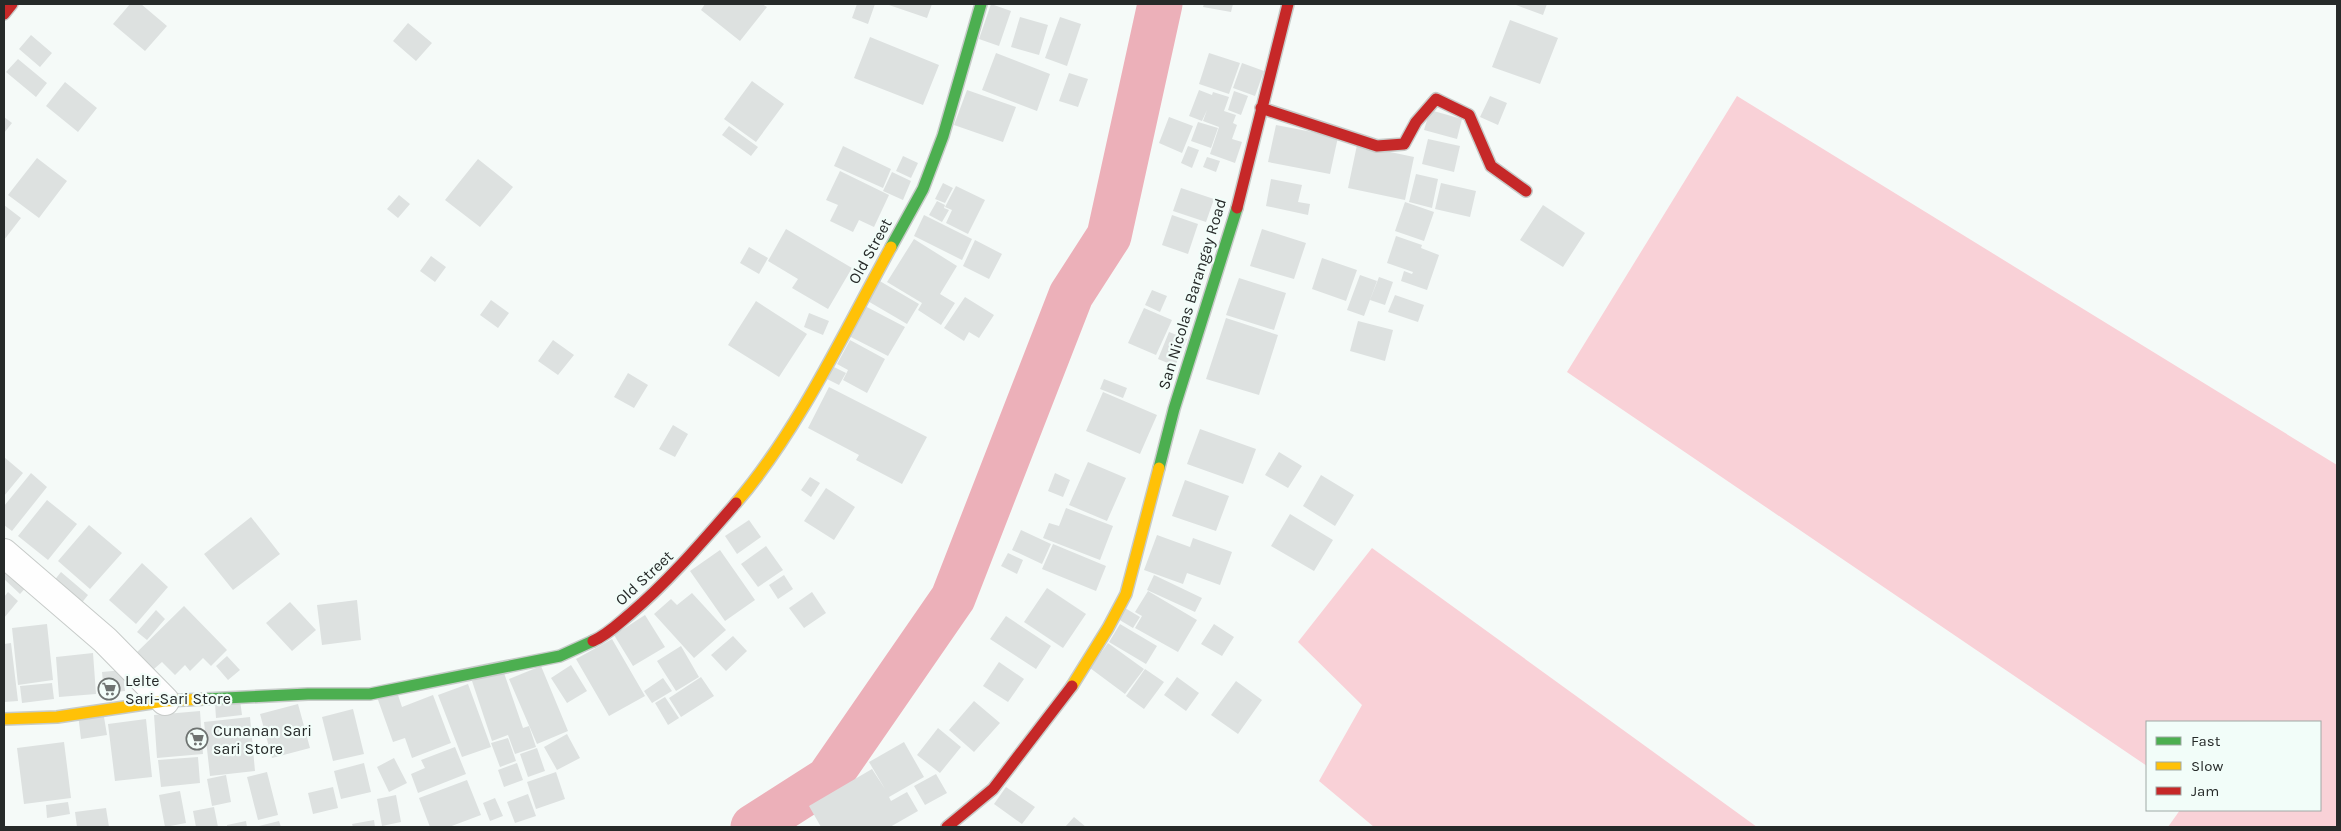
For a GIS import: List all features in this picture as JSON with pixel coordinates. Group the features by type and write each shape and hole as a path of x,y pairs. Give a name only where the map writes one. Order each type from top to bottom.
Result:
{"main road":[{"path":"4,14 12,4"},
{"name":"Old Street","path":"4,719 58,716 165,701 308,694 370,694 440,679 513,667 560,656 604,636 645,601 683,564 739,499 761,471 810,394 923,189 943,136 981,4"},
{"name":"San Nicolas Barangay Road","path":"947,827 993,789 1056,708 1108,628 1126,594 1174,409 1239,201 1288,4"},
{"path":"1261,108 1377,146 1393,146 1404,144 1416,122 1436,99 1469,115 1491,166 1526,191"}],"street":[{"path":"4,553 104,640 165,701"}],"shaded area":[{"path":"1737,96 2337,465 2337,827 2168,827 2179,811 2321,811 2321,721 2146,721 2146,765 1567,372"},
{"path":"1372,548 1757,827 1374,827 1319,781 1362,705 1298,642"}],"building":[{"path":"130,4 141,4 167,26 145,51 113,24"},
{"path":"705,4 762,4 767,7 740,41 701,10"},
{"path":"857,4 875,4 868,24 852,18"},
{"path":"886,4 932,4 927,18"},
{"path":"991,4 1011,11 999,46 979,39"},
{"path":"1204,4 1233,4 1231,12 1203,7"},
{"path":"1516,4 1547,4 1543,15"},
{"path":"1020,17 1048,25 1039,55 1011,47"},
{"path":"1060,17 1081,24 1067,66 1045,58"},
{"path":"1510,20 1558,38 1540,84 1492,67"},
{"path":"408,23 432,43 416,61 393,41"},
{"path":"31,35 52,53 40,67 19,49"},
{"path":"870,37 939,65 923,105 854,78"},
{"path":"996,53 1050,74 1037,111 982,90"},
{"path":"1209,53 1240,63 1229,94 1199,84"},
{"path":"18,59 47,83 36,97 6,72"},
{"path":"1242,63 1264,71 1255,96 1233,88"},
{"path":"1069,73 1088,79 1078,107 1059,101"},
{"path":"752,81 784,104 756,142 724,119"},
{"path":"65,82 97,108 78,132 46,106"},
{"path":"967,90 1016,107 1003,142 954,125"},
{"path":"1199,90 1212,95 1213,92 1229,97 1224,111 1236,115 1233,123 1237,125 1232,139 1242,142 1235,163 1210,154 1219,127 1203,121 1207,110 1202,121 1189,116"},
{"path":"1234,91 1248,96 1241,115 1228,110"},
{"path":"1490,96 1507,103 1498,125 1480,117"},
{"path":"1430,110 1462,119 1457,139 1424,130"},
{"path":"4,117 12,123 4,133"},
{"path":"1169,117 1193,126 1182,153 1159,143"},
{"path":"1198,122 1218,128 1211,148 1191,141"},
{"path":"1276,125 1338,137 1330,174 1268,162"},
{"path":"729,126 758,147 751,156 722,135"},
{"path":"1428,139 1460,146 1454,172 1422,164"},
{"path":"1357,145 1414,157 1405,200 1348,188"},
{"path":"843,146 891,169 883,188 834,166"},
{"path":"1188,146 1199,150 1192,168 1181,163"},
{"path":"903,156 918,163 911,178 896,171"},
{"path":"1207,157 1220,161 1216,172 1203,167"},
{"path":"37,158 67,181 39,218 8,195"},
{"path":"478,159 513,187 480,227 445,200"},
{"path":"840,171 889,195 874,227 859,220 853,232 830,221 838,205 826,200"},
{"path":"892,172 911,181 903,200 883,191"},
{"path":"1416,174 1438,179 1432,208 1409,202"},
{"path":"1271,179 1302,185 1298,202 1310,204 1308,215 1266,206"},
{"path":"943,183 953,188 945,203 935,199"},
{"path":"1441,183 1476,191 1470,217 1435,209"},
{"path":"956,186 985,200 968,234 946,223 952,210 945,207"},
{"path":"1181,188 1214,199 1206,222 1173,211"},
{"path":"399,195 410,204 398,218 387,209"},
{"path":"937,201 945,205 944,208 949,210 942,222 929,215"},
{"path":"1405,202 1434,212 1424,241 1395,231"},
{"path":"4,205 21,218 4,240"},
{"path":"1543,205 1585,233 1563,267 1520,240"},
{"path":"924,215 972,239 962,260 914,236"},
{"path":"1172,215 1198,224 1188,254 1162,245"},
{"path":"786,229 852,268 828,309 792,288 798,279 768,261"},
{"path":"1262,229 1306,243 1294,279 1250,266"},
{"path":"1396,236 1422,245 1421,248 1439,255 1427,290 1401,281 1404,271 1412,274 1413,272 1387,263"},
{"path":"914,239 957,266 940,294 955,303 941,325 918,310 922,303 887,282"},
{"path":"975,240 1002,254 989,279 963,266"},
{"path":"749,247 768,258 759,274 740,263"},
{"path":"431,256 446,267 435,282 420,271"},
{"path":"1322,258 1357,270 1346,301 1312,289"},
{"path":"1360,275 1377,281 1364,316 1347,310"},
{"path":"1379,277 1393,282 1385,305 1370,300"},
{"path":"1239,278 1286,293 1274,330 1226,315"},
{"path":"878,280 919,304 907,324 866,300"},
{"path":"1152,290 1167,296 1160,312 1145,305"},
{"path":"1395,295 1424,305 1418,322 1388,312"},
{"path":"965,297 994,315 979,338 969,332 964,341 944,328"},
{"path":"491,300 509,313 498,328 480,315"},
{"path":"756,301 807,334 779,377 728,345"},
{"path":"863,305 905,327 888,356 847,335"},
{"path":"1144,308 1172,320 1156,355 1128,343"},
{"path":"809,313 829,321 823,335 804,327"},
{"path":"1226,318 1278,335 1259,395 1206,379"},
{"path":"1358,321 1393,330 1385,361 1350,351"},
{"path":"1169,332 1187,339 1175,366 1158,359"},
{"path":"553,340 574,355 558,375 538,361"},
{"path":"850,340 885,359 867,393 843,380 848,370 837,364"},
{"path":"830,365 846,373 839,385 823,377"},
{"path":"628,373 648,385 634,408 614,397"},
{"path":"1104,379 1127,388 1123,398 1100,389"},
{"path":"829,387 927,437 902,484 856,460 859,455 808,428"},
{"path":"1103,392 1157,415 1140,454 1086,431"},
{"path":"673,425 688,434 675,457 659,449"},
{"path":"1200,429 1256,449 1243,484 1187,464"},
{"path":"1279,452 1302,466 1288,488 1265,475"},
{"path":"4,457 23,473 4,496"},
{"path":"1088,462 1126,478 1107,521 1069,505"},
{"path":"31,473 47,487 12,531 4,525 4,506"},
{"path":"1055,473 1070,480 1063,497 1048,491"},
{"path":"1321,475 1354,495 1335,526 1303,506"},
{"path":"810,477 820,483 811,497 801,490"},
{"path":"1185,480 1229,496 1216,531 1172,516"},
{"path":"826,488 855,507 834,540 804,521"},
{"path":"47,500 77,524 48,560 18,536"},
{"path":"1066,508 1113,526 1100,560 1043,538 1049,523 1059,526"},
{"path":"1290,514 1333,540 1314,571 1271,546"},
{"path":"251,517 280,554 233,590 204,554"},
{"path":"749,520 761,537 737,554 725,536"},
{"path":"89,525 122,553 90,589 58,561"},
{"path":"1021,530 1051,544 1042,564 1012,550"},
{"path":"1157,535 1190,547 1193,538 1232,552 1220,585 1187,573 1183,584 1144,570"},
{"path":"1053,544 1106,566 1096,591 1042,569"},
{"path":"766,546 783,570 758,587 741,564"},
{"path":"720,550 755,600 725,621 690,571"},
{"path":"1008,553 1023,560 1017,574 1001,566"},
{"path":"4,559 30,583 20,594 4,579"},
{"path":"142,563 168,587 136,624 109,600"},
{"path":"61,572 88,595 80,605 53,582"},
{"path":"784,575 793,589 778,599 769,585"},
{"path":"1154,575 1202,598 1195,612 1147,590"},
{"path":"1047,588 1086,614 1063,648 1024,622"},
{"path":"1148,591 1197,620 1178,652 1135,628 1142,616 1135,612"},
{"path":"8,592 18,601 4,618 4,597"},
{"path":"812,592 826,613 804,628 789,608"},
{"path":"692,593 726,630 694,658 654,614 671,599 677,605"},
{"path":"357,600 361,640 322,645 317,605"},
{"path":"290,602 316,630 292,651 266,623"},
{"path":"184,606 227,650 211,666 203,658 190,671 185,665 175,675 162,662 147,675 131,658"},
{"path":"1125,608 1140,617 1133,628 1118,619"},
{"path":"156,610 165,619 147,640 137,632"},
{"path":"645,615 665,647 633,666 614,635"},
{"path":"1006,616 1051,646 1036,669 990,639"},
{"path":"47,624 53,680 18,685 12,628"},
{"path":"1120,624 1157,646 1146,664 1109,642"},
{"path":"1214,624 1234,637 1222,656 1201,644"},
{"path":"733,636 747,651 726,671 711,655"},
{"path":"612,639 645,696 609,716 576,659"},
{"path":"11,643 18,701 4,702 4,644"},
{"path":"1108,643 1144,669 1125,694 1090,668"},
{"path":"681,646 699,677 676,691 657,661"},
{"path":"93,653 96,694 59,697 56,657"},
{"path":"227,656 240,670 228,680 216,666"},
{"path":"999,662 1024,679 1008,702 983,686"},
{"path":"571,665 587,691 567,703 551,678"},
{"path":"541,666 568,731 537,744 509,679"},
{"path":"1145,669 1164,682 1144,709 1126,696"},
{"path":"123,670 125,691 104,693 102,672"},
{"path":"503,670 523,728 529,726 536,747 515,754 508,735 492,741 472,681"},
{"path":"701,677 714,696 681,717 669,698"},
{"path":"1177,677 1199,693 1186,711 1164,695"},
{"path":"663,678 672,691 652,703 644,691"},
{"path":"1236,681 1262,700 1238,734 1211,715"},
{"path":"52,683 54,699 22,703 20,686"},
{"path":"468,684 491,747 462,757 438,695"},
{"path":"396,689 402,707 433,695 451,743 412,758 405,738 393,742 377,697"},
{"path":"665,697 679,718 668,725 655,703"},
{"path":"240,700 242,715 216,718 215,703"},
{"path":"974,701 1000,723 974,752 949,730"},
{"path":"298,704 310,748 272,758 260,714"},
{"path":"353,709 364,754 333,761 322,717"},
{"path":"103,711 107,735 81,739 78,714"},
{"path":"200,711 203,754 157,758 154,715"},
{"path":"250,717 255,771 210,776 204,722"},
{"path":"146,719 152,777 115,781 108,724"},
{"path":"938,728 961,747 940,773 917,755"},
{"path":"567,734 580,758 557,770 544,747"},
{"path":"508,738 516,761 500,767 491,743"},
{"path":"64,742 71,798 24,804 17,748"},
{"path":"904,742 924,777 889,797 891,801 907,792 918,811 890,827 821,827 809,806 872,769 885,789 869,762"},
{"path":"455,747 466,774 418,793 411,774 425,768 421,760"},
{"path":"537,748 545,771 528,777 520,754"},
{"path":"198,757 200,783 161,787 158,760"},
{"path":"394,758 407,783 389,792 377,767"},
{"path":"364,763 371,792 341,799 334,771"},
{"path":"517,763 523,780 504,787 498,770"},
{"path":"267,772 278,815 258,820 247,777"},
{"path":"556,772 565,799 536,809 527,782"},
{"path":"936,774 947,793 925,805 914,786"},
{"path":"226,775 231,802 212,806 207,779"},
{"path":"467,780 481,815 449,827 430,827 419,798"},
{"path":"333,787 338,808 313,814 308,793"},
{"path":"1006,787 1035,807 1022,824 994,804"},
{"path":"180,791 186,823 165,827 159,795"},
{"path":"528,794 536,816 515,823 507,802"},
{"path":"396,795 401,822 382,826 377,799"},
{"path":"495,798 503,816 490,821 483,803"},
{"path":"68,802 70,814 47,818 46,805"},
{"path":"214,807 218,827 196,827 193,811"},
{"path":"106,808 109,827 77,827 75,812"},
{"path":"1074,817 1086,827 1065,827"},
{"path":"374,820 375,827 353,827 352,824"},
{"path":"246,821 247,827 227,827 227,825"},
{"path":"279,821 281,827 259,827 259,826"}],"waterway":[{"path":"753,827 828,779 953,598 1071,295 1109,236 1160,4"}],"traffic: fast":[{"path":"891,247 923,189 943,136 981,4"},
{"path":"1159,468 1174,409 1237,208"},
{"path":"205,699 308,694 370,694 560,656 593,641"}],"traffic: slow":[{"path":"736,503 759,475 820,380 891,247"},
{"path":"1072,686 1108,628 1126,594 1159,468"},
{"path":"4,719 57,717 165,701 205,699"}],"traffic: jam":[{"path":"4,14 12,4"},
{"path":"1237,208 1288,4"},
{"path":"1261,108 1377,146 1404,144 1416,122 1436,99 1469,115 1491,166 1526,191"},
{"path":"593,641 612,629 658,588 685,561 736,503"},
{"path":"947,827 993,789 1072,686"}],"place":[{"name":"Lelte Sari-Sari Store","path":"109,689"},
{"name":"Cunanan Sari sari Store","path":"197,739"}]}
